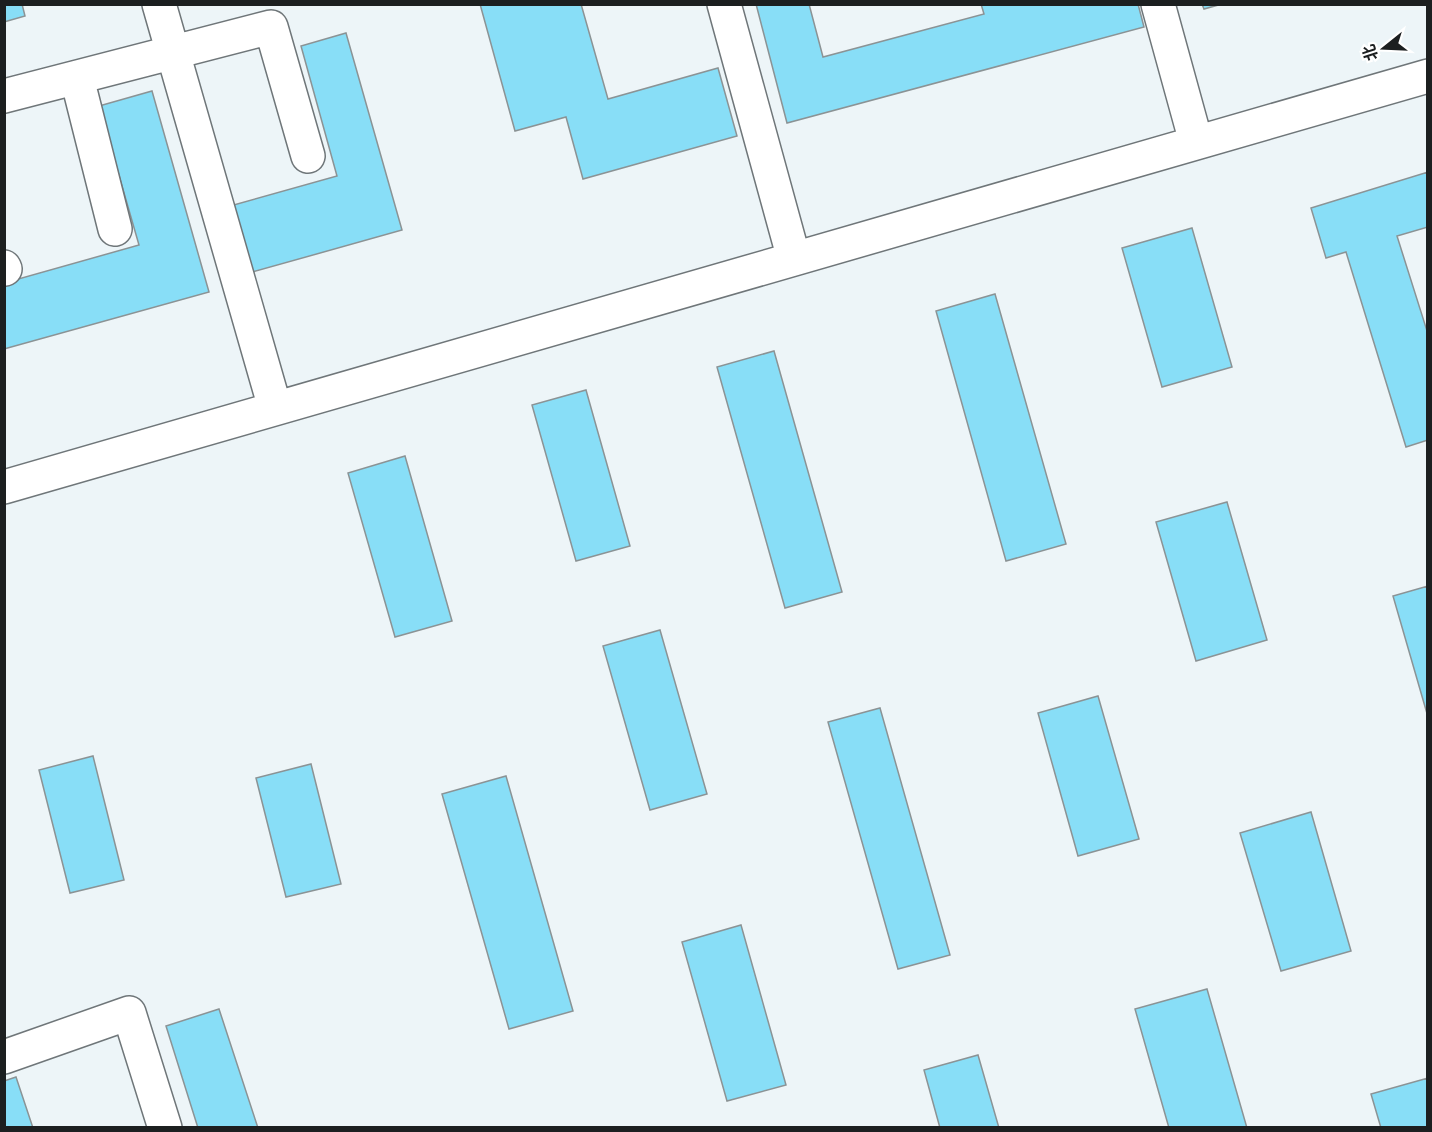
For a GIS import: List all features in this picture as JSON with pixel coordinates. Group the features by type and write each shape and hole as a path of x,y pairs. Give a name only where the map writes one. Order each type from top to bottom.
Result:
{"street":[{"path":"159,4 275,408"},
{"path":"724,4 794,259"},
{"path":"1158,4 1196,142"},
{"path":"4,96 271,27 308,156"},
{"path":"4,487 1428,76"},
{"path":"77,78 115,230"},
{"path":"4,1057 129,1013 165,1128"}],"building":[{"path":"4,4 22,4 25,16 4,22"},
{"path":"480,4 581,4 608,99 718,68 737,136 583,179 566,117 515,131"},
{"path":"756,4 809,4 823,57 984,14 981,4 1138,4 1144,27 787,123"},
{"path":"1202,4 1222,4 1204,9"},
{"path":"346,33 402,230 249,273 230,206 337,176 301,46"},
{"path":"152,91 209,292 4,349 4,283 139,245 99,106"},
{"path":"1428,172 1428,227 1397,236 1428,334 1428,440 1406,447 1346,252 1326,258 1311,208"},
{"path":"1192,228 1232,367 1162,387 1122,248"},
{"path":"995,294 1066,544 1006,561 936,311"},
{"path":"774,351 842,592 785,608 717,367"},
{"path":"586,390 630,546 576,561 532,405"},
{"path":"405,456 452,621 395,637 348,473"},
{"path":"1227,502 1267,640 1196,661 1156,522"},
{"path":"1428,586 1428,717 1393,596"},
{"path":"660,630 707,794 650,810 603,646"},
{"path":"1098,696 1139,839 1078,856 1038,713"},
{"path":"880,708 950,955 898,969 828,722"},
{"path":"93,756 124,880 70,893 39,770"},
{"path":"311,764 341,884 286,897 256,778"},
{"path":"506,776 573,1011 509,1029 442,794"},
{"path":"1311,812 1351,951 1281,971 1240,833"},
{"path":"741,925 786,1085 727,1101 682,942"},
{"path":"1207,989 1247,1128 1169,1128 1135,1009"},
{"path":"219,1009 258,1128 198,1128 166,1026"},
{"path":"978,1055 999,1128 940,1128 924,1070"},
{"path":"16,1077 33,1128 4,1128 4,1081"},
{"path":"1428,1078 1428,1128 1381,1128 1371,1094"}]}
